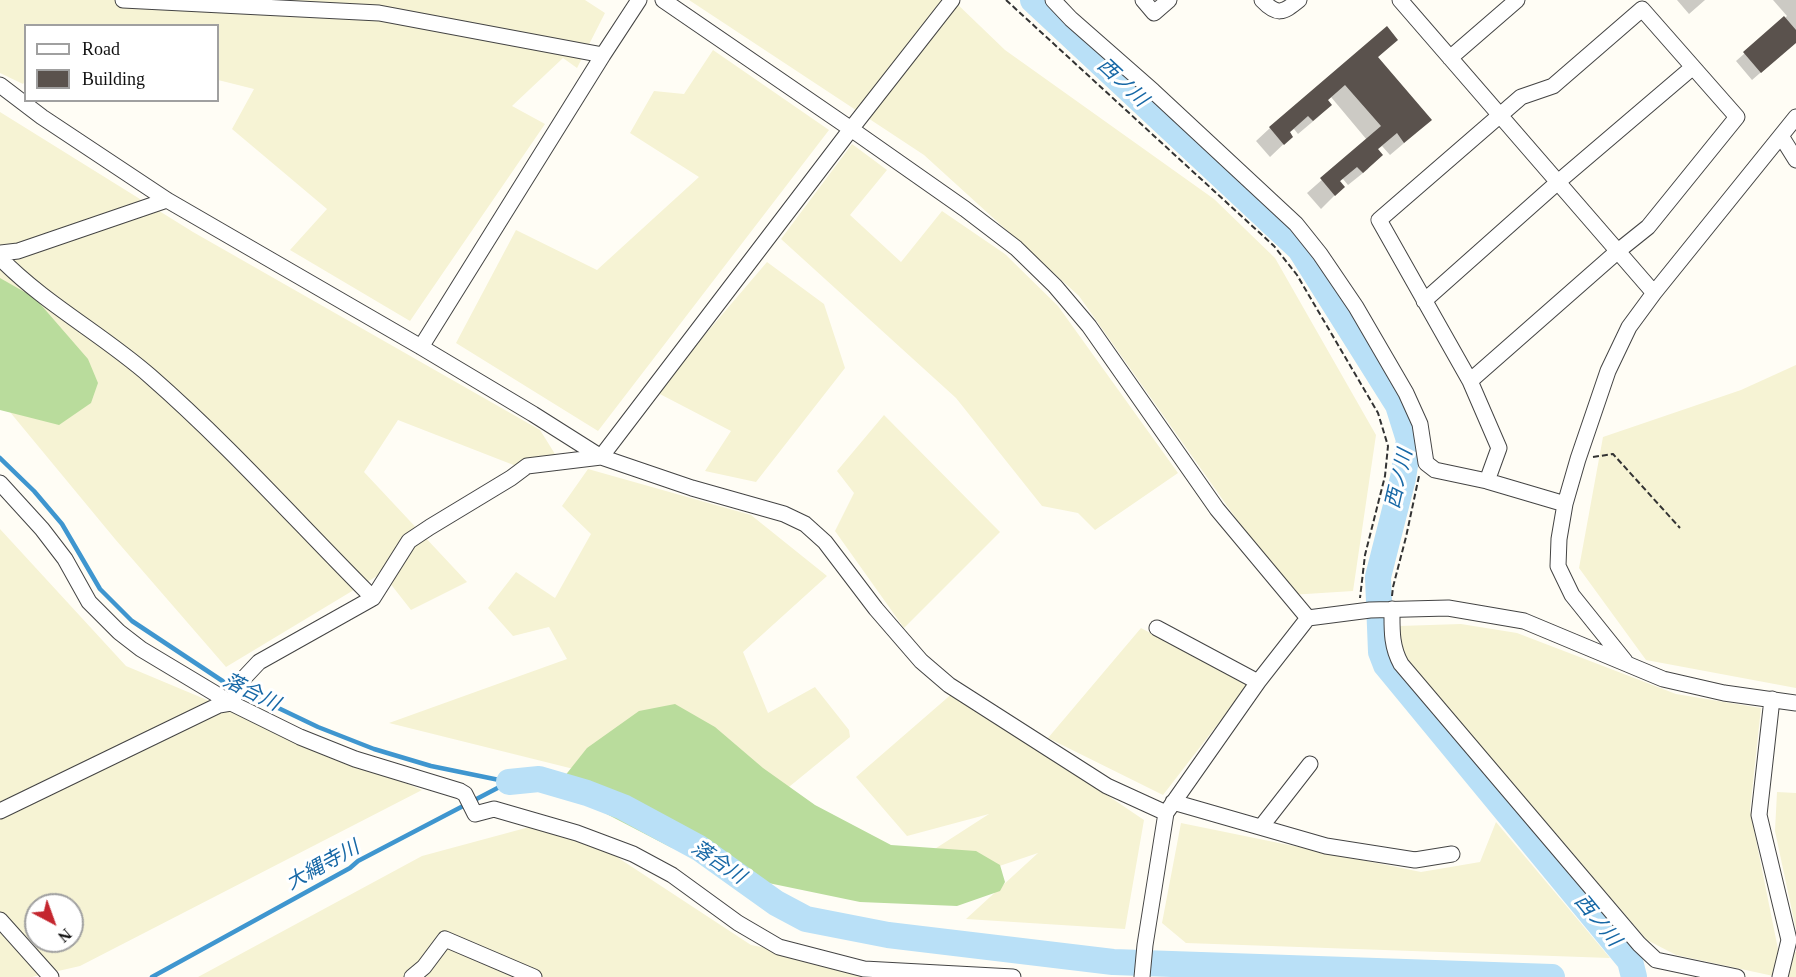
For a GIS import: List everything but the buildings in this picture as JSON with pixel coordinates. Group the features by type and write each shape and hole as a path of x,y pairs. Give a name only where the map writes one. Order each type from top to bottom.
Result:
{"street":[{"path":"123,0 379,13 603,55"},
{"path":"421,347 639,0"},
{"path":"663,0 965,209 1016,248 1055,286 1089,326 1217,509 1308,618"},
{"path":"231,703 243,679 259,662 373,598 409,541 527,466 601,457 952,0"},
{"path":"1053,0 1296,224 1320,254 1356,307 1406,393 1420,424 1426,463 1434,470 1487,481 1565,504"},
{"path":"1143,0 1154,13 1169,0"},
{"path":"1262,0 1272,10 1279,12 1288,9 1299,0"},
{"path":"1400,0 1654,293"},
{"path":"1450,58 1517,0"},
{"path":"1470,381 1618,251 1648,228 1737,117 1642,9 1553,86 1521,97 1379,220 1470,381 1499,448 1487,481"},
{"path":"1424,301 1558,182 1693,67"},
{"path":"0,85 42,117 167,200 421,347 601,457 692,488 784,514 805,524 825,542 876,609 921,661 949,685 1107,786 1170,807 1261,827 1326,846 1415,860 1452,854"},
{"path":"1626,663 1572,595 1558,566 1559,539 1565,504 1578,459 1608,371 1629,327 1796,117"},
{"path":"1781,136 1796,160"},
{"path":"0,253 18,251 167,200"},
{"path":"0,258 42,296 148,375 203,425 373,598"},
{"path":"0,483 42,529 65,559 89,602 119,632 141,649 231,703 300,737 355,759 460,791 465,794 475,814 494,809 577,832 633,854 672,876 738,923 779,947 864,969 1013,977"},
{"path":"1142,977 1145,945 1170,807 1258,682 1308,618 1376,610 1448,608 1524,621 1663,679 1724,693 1796,703"},
{"path":"1376,610 1392,640 1401,664 1639,944 1656,960 1737,977"},
{"path":"1157,628 1258,682"},
{"path":"1772,699 1759,815 1789,940 1780,977"},
{"path":"0,812 219,705 231,703"},
{"path":"1261,827 1310,764"},
{"path":"0,920 51,977"},
{"path":"412,977 424,967 445,939 534,977"}],"path":[{"path":"1005,0 1274,246 1297,275 1378,413 1388,446 1386,477 1365,555 1376,610"},
{"path":"1578,459 1613,454 1680,528"},
{"path":"1376,610 1393,587 1406,537 1417,479 1426,463"}],"shaded area":[{"path":"0,0 585,0 605,13 577,68 563,58 512,106 545,124 410,321 290,250 327,209 232,129 254,89 219,80 219,24 24,24 24,82 0,73"},
{"path":"689,0 953,0 1005,50 1214,199 1275,258 1376,435 1353,591 1290,595 1079,296 924,155"},
{"path":"713,50 829,130 598,431 456,343 516,230 597,270 699,177 630,133 654,91 684,94"},
{"path":"0,112 193,232 540,430 560,462 534,473 398,420 364,472 467,582 411,610 382,573 226,667 115,539 0,400"},
{"path":"852,144 887,170 850,215 901,262 942,211 1005,254 1058,306 1178,473 1095,530 1078,513 1042,506 956,398 781,239"},
{"path":"767,262 824,304 845,368 756,482 705,471 731,431 656,392"},
{"path":"1796,365 1796,688 1646,660 1579,568 1603,437 1741,390"},
{"path":"884,415 1000,532 904,628 835,531 854,493 837,471"},
{"path":"588,469 751,515 827,576 743,652 768,713 815,687 849,730 850,737 751,818 650,788 389,723 567,659 549,627 513,636 488,608 516,572 555,598 591,534 562,506"},
{"path":"0,529 126,666 422,790 80,966 32,977 0,977"},
{"path":"1461,624 1517,633 1676,694 1761,708 1750,810 1778,949 1796,952 1796,977 1778,977 1676,955 1647,940 1407,660 1402,648 1399,626"},
{"path":"1141,628 1248,685 1163,795 1048,738"},
{"path":"954,692 1144,820 1125,929 966,919 1038,853 937,887 927,854 989,814 907,836 856,777"},
{"path":"1777,792 1796,793 1796,930 1775,831"},
{"path":"559,819 751,945 910,977 198,977 422,856"},
{"path":"1496,822 1610,958 1186,943 1162,923 1181,823 1421,872 1480,862"}],"green space":[{"path":"0,278 35,298 88,359 98,383 91,403 59,425 0,410"},
{"path":"675,704 715,727 763,768 815,805 891,845 976,851 1000,865 1005,882 1000,891 957,906 860,902 749,879 670,847 593,807 564,777 587,748 639,711"}],"waterway":[{"name":"西ノ川","path":"1033,0 1300,249 1398,405 1409,440 1403,478 1378,577 1381,652 1386,665 1630,961 1634,977"},
{"name":"落合川","path":"0,458 34,491 62,524 100,589 132,621 224,682 318,727 374,749 431,766 509,782"},
{"name":"落合川","path":"509,782 539,779 587,793 623,807 699,848 776,903 806,919 888,935 1113,962 1552,977"},
{"name":"大縄寺川","path":"152,977 350,868 358,861 509,782"}]}
